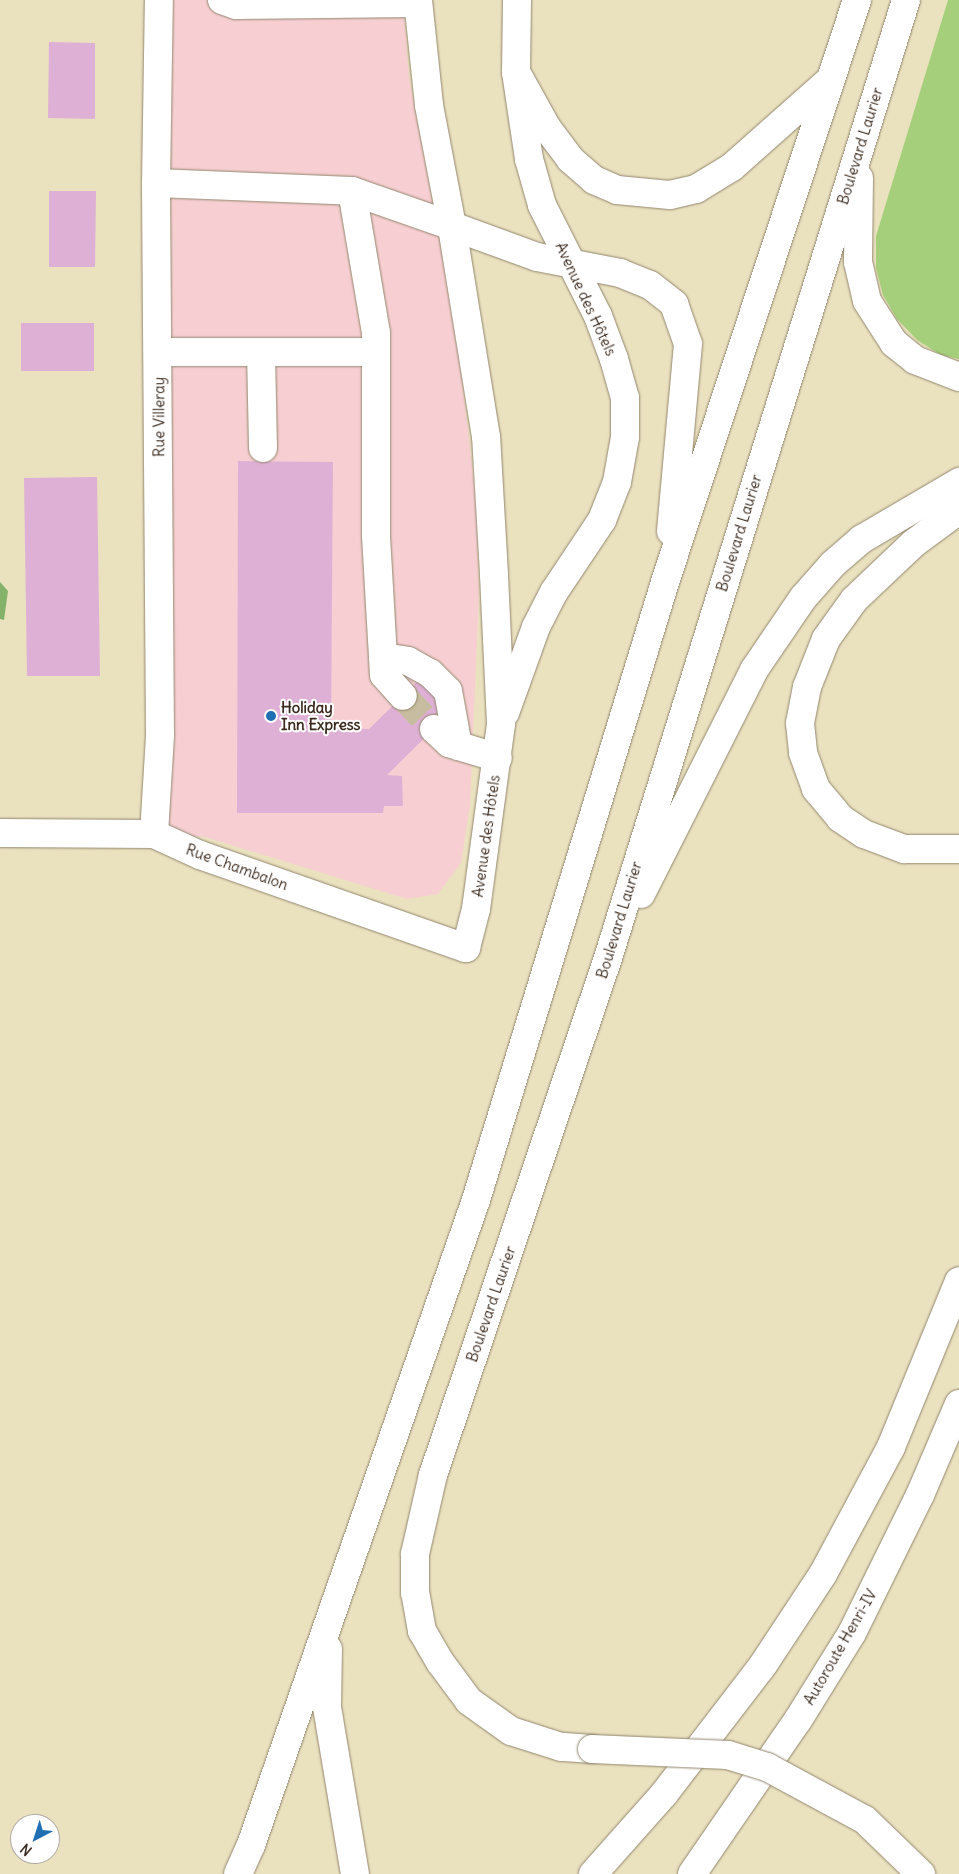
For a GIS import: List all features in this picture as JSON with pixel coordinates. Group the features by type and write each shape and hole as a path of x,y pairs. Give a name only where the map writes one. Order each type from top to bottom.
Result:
{"main road":[{"name":"Rue Villeray","path":"154,834 160,735 156,183 159,0"},
{"path":"222,0 236,5 418,1"},
{"name":"Avenue des Hôtels","path":"501,724 536,627 554,592 602,520 617,482 625,437 624,398 614,359 572,265 542,205 529,159 516,72 517,0"},
{"path":"238,1874 251,1845 476,1200 666,579 857,0"},
{"name":"Boulevard Laurier","path":"906,0 608,958 434,1474 415,1554 415,1593 422,1631 440,1662 469,1701 511,1731 561,1748 728,1755 767,1767 865,1820 920,1874"},
{"name":"Avenue des Hôtels","path":"418,1 429,105 452,226 486,437 501,724 498,758 476,909 466,948"},
{"path":"516,72 547,128 570,160 594,180 618,190 670,195 696,188 732,167 832,79"},
{"path":"859,148 858,262 867,301 894,343 915,360 959,377"},
{"path":"156,183 352,192 538,257 620,273 650,285 674,304 683,324 688,344 666,579"},
{"path":"352,192 369,281 375,352 376,536 384,675 403,696"},
{"path":"158,352 375,352"},
{"path":"261,352 263,448"},
{"path":"608,958 754,670 803,598 833,564 862,539 959,482"},
{"path":"959,510 914,543 854,600 826,639 807,687 800,723 803,753 816,789 840,818 864,834 904,849 959,848"},
{"path":"383,657 408,661 430,673 448,691 458,746"},
{"path":"434,729 449,743 498,758"},
{"name":"Rue Chambalon","path":"0,833 154,834 200,855 466,948"},
{"path":"593,1874 664,1794 763,1665 823,1574 891,1447 959,1281"},
{"name":"Autoroute Henri-IV","path":"692,1874 798,1720 852,1633 920,1495 959,1404"},
{"path":"355,1874 327,1707 327,1652 360,1532"}],"shaded area":[{"path":"159,0 403,0 409,77 455,320 476,499 479,593 470,805 461,863 438,894 407,899 205,837 154,834"}],"green space":[{"path":"948,0 959,0 959,359 941,355 917,340 897,319 883,295 876,268 876,236"},
{"path":"0,582 8,591 4,620 0,619"}],"building":[{"path":"49,42 95,43 95,119 48,118"},
{"path":"49,191 96,191 95,267 49,267"},
{"path":"21,323 94,323 94,371 21,371"},
{"name":"Holiday Inn Express","path":"238,461 333,462 331,727 369,729 419,680 451,712 387,775 402,776 403,806 384,806 383,813 237,813"},
{"path":"97,477 100,676 27,676 24,478"}],"tunnel":[{"path":"403,696 434,729"}],"place":[{"name":"Holiday Inn Express","path":"271,716"}]}
